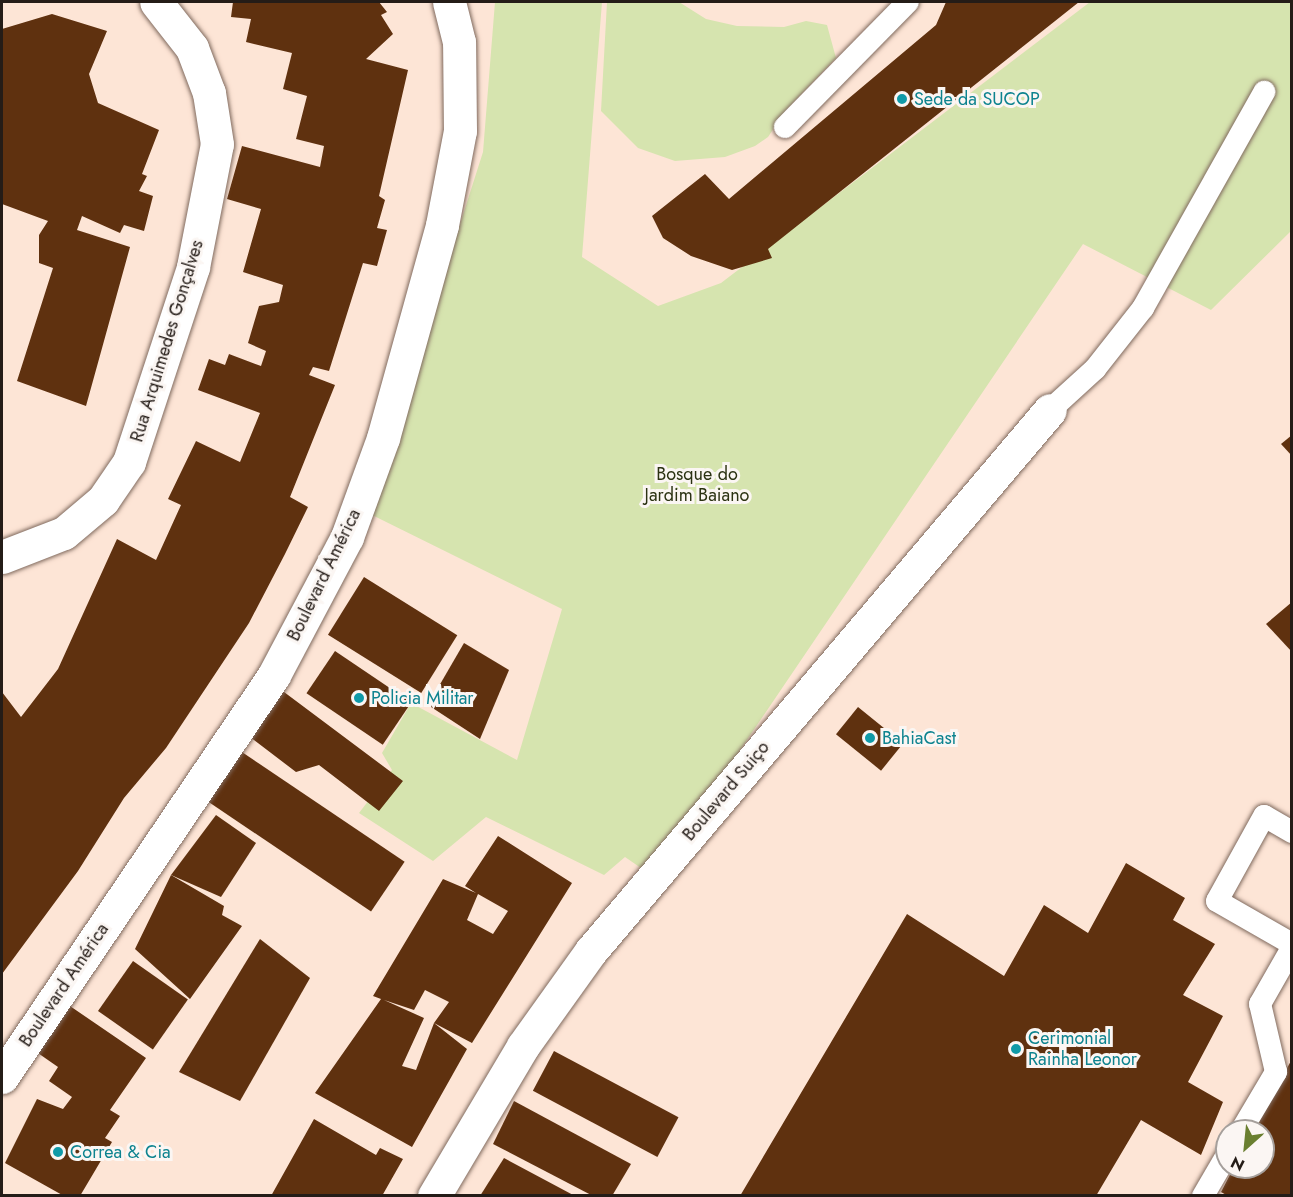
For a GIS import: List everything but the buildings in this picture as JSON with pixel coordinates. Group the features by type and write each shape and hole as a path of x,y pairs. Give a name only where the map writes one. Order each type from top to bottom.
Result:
{"street":[{"name":"Rua Arquimedes Gonçalves","path":"2,557 64,533 103,500 123,471 147,416 193,267 217,144 209,93 192,48 156,2"},
{"name":"Boulevard América","path":"2,1077 274,675 346,537 383,438 442,225 458,143 459,42 449,2"},
{"name":"Boulevard Suiço","path":"434,1196 523,1046 591,951 1050,410"}],"lane":[{"path":"784,127 908,2"},
{"path":"1050,410 1095,369 1143,308 1264,92"},
{"path":"1248,1119 1276,1072 1260,1004 1292,946 1217,901 1264,816 1292,832"},
{"path":"1203,1196 1215,1176"}],"green space":[{"name":"Bosque do Jardim Baiano","path":"495,2 602,2 582,257 658,306 721,283 1090,2 1291,2 1291,231 1211,310 1083,244 654,877 625,857 604,875 486,817 433,861 359,813 392,770 382,753 411,703 517,760 562,609 368,513 483,152"},
{"path":"607,2 679,2 706,19 737,26 784,27 806,21 827,25 836,58 786,110 768,137 755,146 725,157 675,161 638,148 601,111"}],"place":[{"name":"Sede da SUCOP","path":"902,99"},
{"name":"Policia Militar","path":"359,698"},
{"name":"BahiaCast","path":"870,738"},
{"name":"Cerimonial Rainha Leonor","path":"1016,1049"},
{"name":"Correa & Cia","path":"58,1152"}]}
